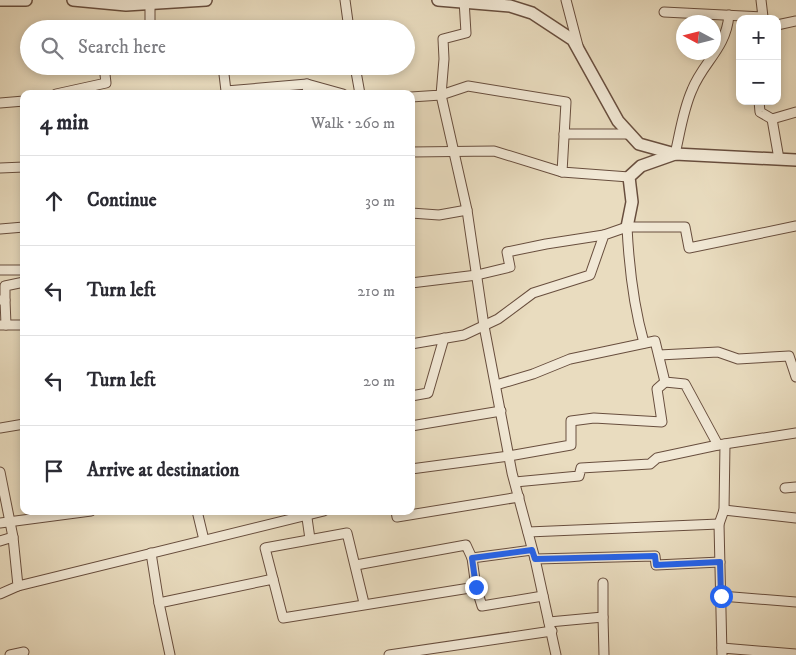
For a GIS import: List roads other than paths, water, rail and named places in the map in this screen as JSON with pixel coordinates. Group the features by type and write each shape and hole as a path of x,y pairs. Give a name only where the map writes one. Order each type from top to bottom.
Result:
{"street":[{"path":"0,0 26,0"},
{"path":"73,0 126,5 206,0"},
{"path":"345,0 348,20"},
{"path":"438,0 510,3 532,13 573,40 618,121 639,144 675,154 796,160"},
{"path":"566,0 581,56"},
{"path":"761,0 763,15"},
{"path":"464,1 466,33 443,39 444,59 441,95 467,210 484,326 509,456 551,626 556,655"},
{"path":"150,2 150,20"},
{"path":"664,12 736,16"},
{"path":"675,154 692,90 718,51 728,27 729,15"},
{"path":"781,24 796,21"},
{"path":"74,90 106,83 105,75"},
{"path":"224,75 226,90"},
{"path":"357,75 359,90"},
{"path":"238,90 307,84 328,90"},
{"path":"307,84 308,90"},
{"path":"415,97 441,95 468,86 566,102 562,172"},
{"path":"0,104 20,102"},
{"path":"759,105 760,112 772,119 796,112"},
{"path":"772,119 779,159"},
{"path":"564,134 630,134"},
{"path":"415,152 494,150 562,172 629,177 641,166 675,154"},
{"path":"0,168 20,167"},
{"path":"629,177 632,202 628,227 630,280 636,315 644,343"},
{"path":"415,213 439,215 467,210"},
{"path":"0,229 20,226"},
{"path":"415,283 478,275 510,267 507,252 604,235 628,227 685,227 689,248 796,226"},
{"path":"415,343 464,335 498,319 533,293 590,275 604,235"},
{"path":"20,270 2,270 5,286 3,325 20,325"},
{"path":"5,286 20,283"},
{"path":"415,396 428,394 444,338"},
{"path":"496,385 533,374 570,359 655,341 665,382"},
{"path":"659,355 718,352 738,359 789,356 796,377"},
{"path":"415,468 509,456 571,444 571,421 594,418 662,422 656,389 665,382 685,384 721,444 724,510 719,524 722,651 796,654"},
{"path":"415,425 500,411"},
{"path":"0,428 20,425"},
{"path":"515,482 579,476 581,468 650,464 657,458 721,444 796,433"},
{"path":"0,472 11,521 18,586"},
{"path":"785,488 796,487"},
{"path":"415,514 519,497"},
{"path":"724,510 796,518"},
{"path":"0,523 59,515"},
{"path":"198,515 204,540"},
{"path":"0,594 18,586 298,515"},
{"path":"306,515 310,539"},
{"path":"397,515 397,517 409,515"},
{"path":"528,532 719,524"},
{"path":"364,604 347,533 265,548 283,618 476,587"},
{"path":"0,541 13,537"},
{"path":"356,565 466,545 472,558 476,587 482,606 543,596"},
{"path":"472,558 532,550"},
{"path":"151,553 170,655"},
{"path":"535,559 655,556 656,565 720,562"},
{"path":"159,603 273,578"},
{"path":"603,582 604,655"},
{"path":"721,596 796,602"},
{"path":"389,655 603,617"},
{"path":"10,655 24,652"}]}
